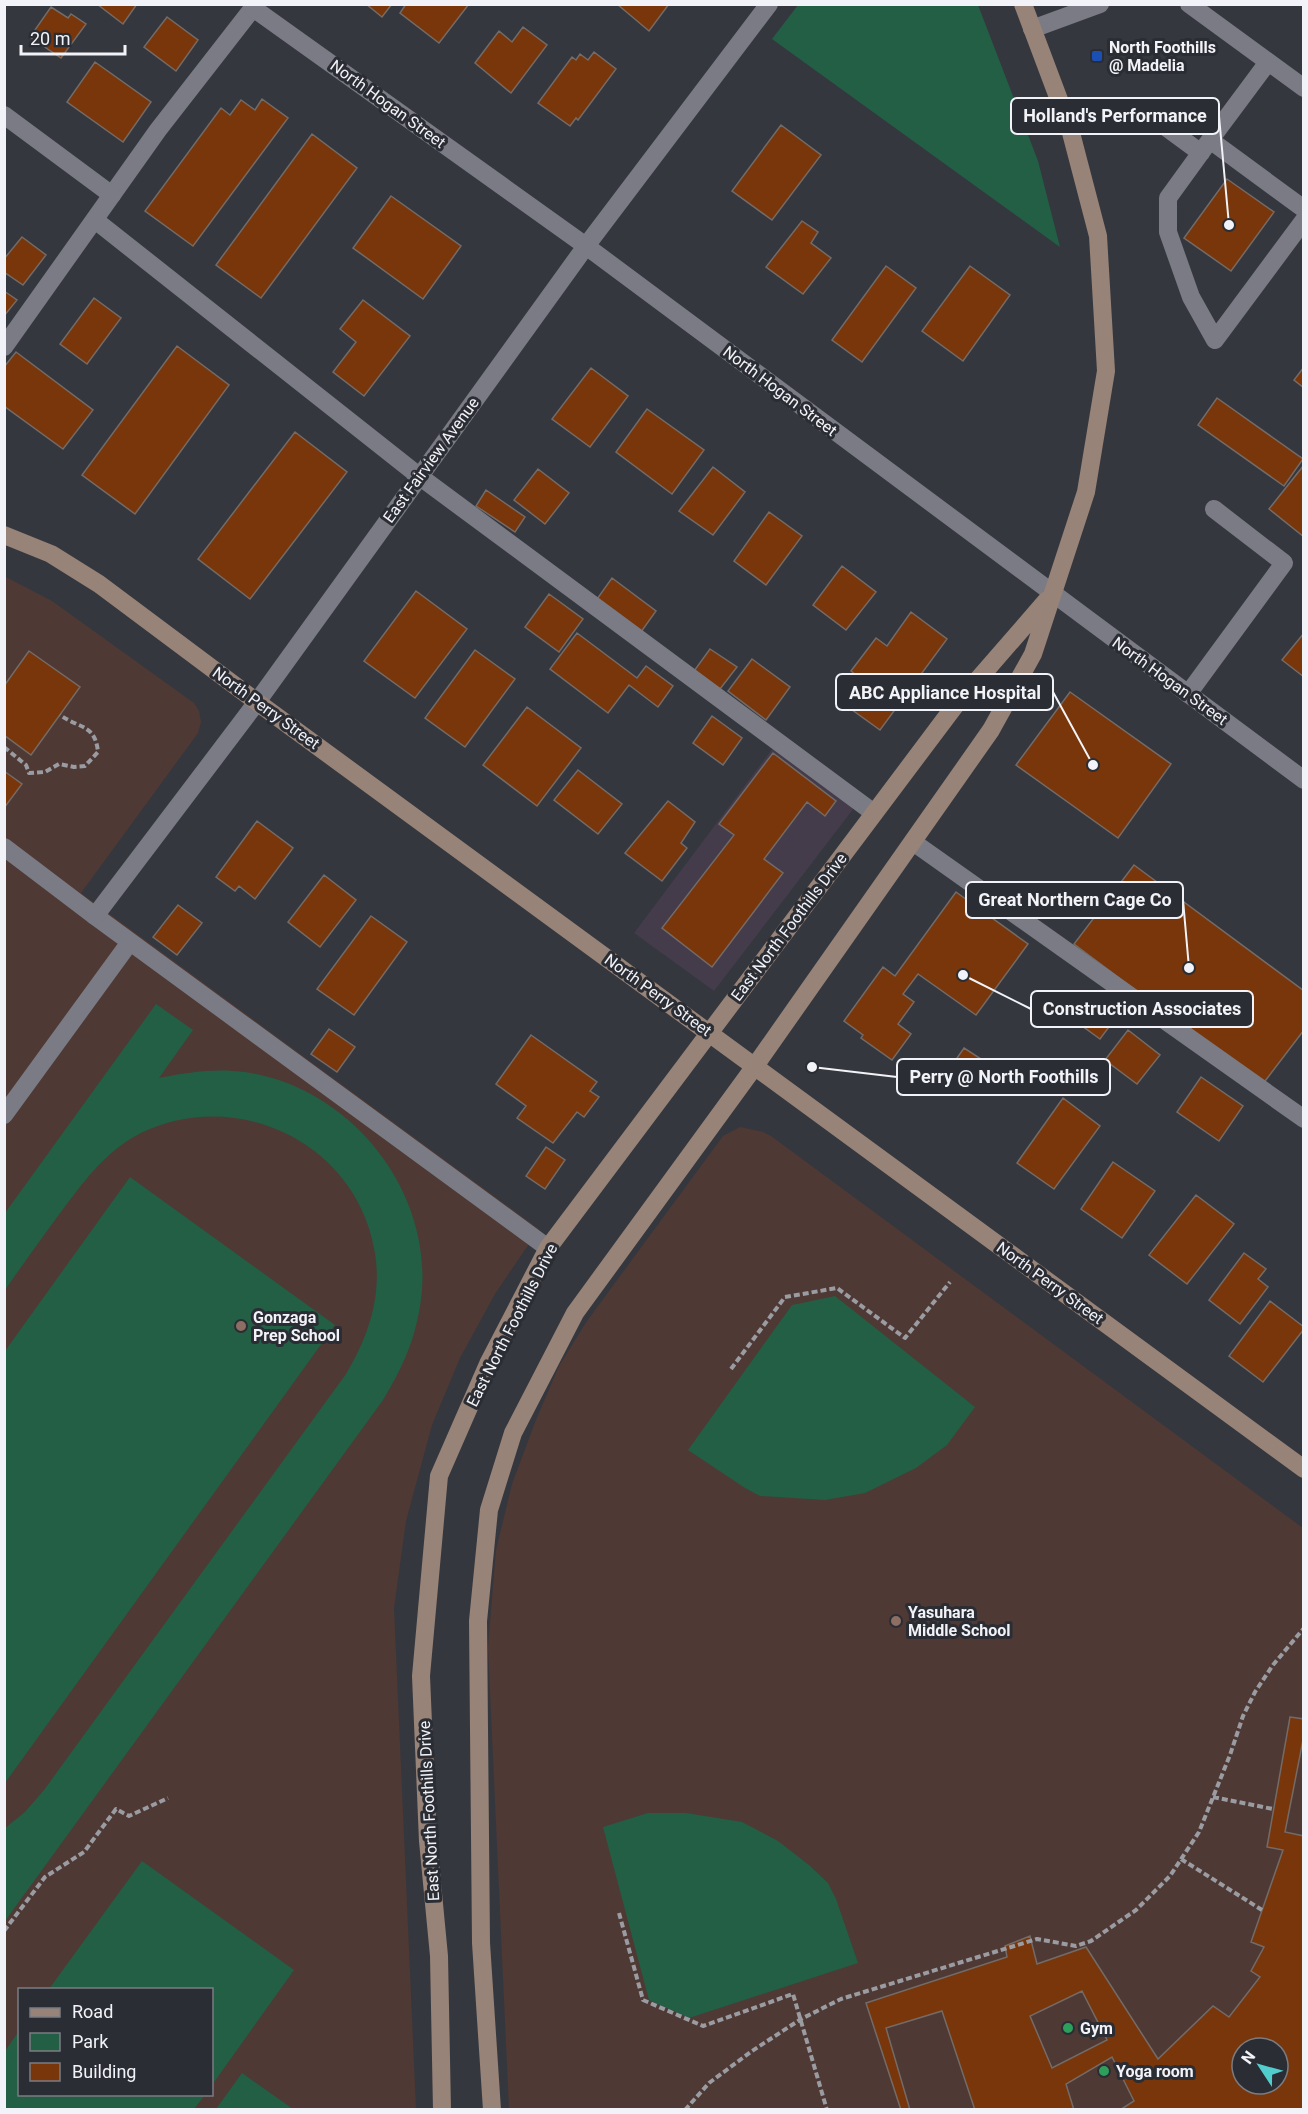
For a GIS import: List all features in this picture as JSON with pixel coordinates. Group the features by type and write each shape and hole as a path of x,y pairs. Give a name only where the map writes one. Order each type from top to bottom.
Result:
{"main road":[{"name":"East North Foothills Drive","path":"492,2109 481,1943 478,1621 489,1510 513,1433 575,1313 754,1066 991,729 1033,654 1086,492 1106,371 1098,236 1070,129 1023,4"},
{"name":"North Perry Street","path":"4,535 51,554 99,584 1304,1469"},
{"name":"East North Foothills Drive","path":"442,2109 439,1956 428,1841 422,1676 440,1476 488,1364 549,1248 954,707 1052,594"}],"street":[{"name":"East Fairview Avenue","path":"95,916 257,702 586,246 769,4"},
{"path":"1032,29 1100,4"},
{"path":"1189,4 1304,88"},
{"name":"North Hogan Street","path":"254,6 586,246 1052,594 1303,777"},
{"path":"4,347 158,130 254,6"},
{"path":"1268,62 1168,198 1168,232 1191,297 1215,340 1304,220"},
{"path":"1144,111 1206,146 1304,209"},
{"path":"4,115 112,195"},
{"path":"95,220 419,477 874,813"},
{"path":"1188,694 1284,563 1214,509"},
{"path":"913,842 1304,1119"},
{"path":"4,847 130,942 549,1248"},
{"path":"4,1115 130,942"}],"path":[{"path":"4,747 26,765 29,773 45,772 59,764 74,767 85,766 98,752 97,738 91,731 60,715"},
{"path":"731,1369 785,1297 837,1288 905,1338 950,1282"},
{"path":"685,2109 709,2084 752,2051 801,2019 841,1999 1037,1939 1076,1946 1090,1941 1136,1910 1170,1876 1199,1832 1243,1716 1255,1692 1273,1665 1304,1628"},
{"path":"1214,1797 1273,1809"},
{"path":"4,1931 45,1877 84,1852 116,1809 129,1816 168,1798"},
{"path":"1181,1859 1262,1910"},
{"path":"619,1913 643,2000 703,2026 793,1994 826,2109"}],"shaded area":[{"name":"Gonzaga Prep School","path":"4,576 52,601 194,703 199,711 201,722 198,733 81,893 539,1229 495,1294 460,1358 432,1425 406,1521 394,1608 416,2109 5,2109"},
{"path":"773,748 854,808 714,991 634,933"},
{"name":"Yasuhara Middle School","path":"740,1127 763,1132 1303,1528 1303,2109 509,2110 488,1647 496,1550 512,1484 536,1420 559,1366 587,1321 723,1136"}],"green space":[{"path":"798,5 978,5 1038,161 1060,247 772,39"},
{"path":"156,1004 193,1030 159,1078 191,1072 223,1070 245,1072 285,1082 322,1101 355,1126 382,1156 403,1192 417,1230 422,1270 419,1312 405,1358 383,1400 5,1921 5,1828 25,1812 44,1790 346,1374 367,1331 375,1301 377,1269 375,1253 364,1215 345,1182 319,1155 288,1134 253,1122 216,1117 178,1120 141,1133 115,1150 83,1183 5,1290 5,1213"},
{"path":"130,1177 335,1325 5,1783 5,1351"},
{"path":"835,1296 975,1407 947,1445 916,1468 865,1493 825,1500 760,1496 688,1450 792,1305"},
{"path":"648,1813 686,1813 742,1822 778,1841 828,1883 836,1899 858,1963 689,2018 649,2000 603,1827"},
{"path":"142,1861 294,1970 213,2084 213,1988 50,1988"},
{"path":"18,2032 18,2096 204,2096 194,2109 5,2109 5,2051"},
{"path":"242,2073 293,2109 216,2109"}],"building":[{"path":"97,4 137,4 123,24"},
{"path":"366,4 392,4 382,17"},
{"path":"406,4 469,4 439,43 400,13"},
{"path":"617,4 669,4 649,31"},
{"path":"51,7 68,18 71,14 86,24 61,58 30,37"},
{"path":"167,17 198,40 176,71 144,47"},
{"path":"523,27 547,45 511,93 475,63 499,31 512,42"},
{"path":"594,52 616,69 578,120 576,118 570,126 538,103 572,57 576,60 580,54 588,60"},
{"path":"95,62 151,102 123,142 67,102"},
{"path":"262,99 288,118 193,246 145,211 221,108 230,115 241,100 255,110"},
{"path":"781,125 821,155 772,220 732,191"},
{"path":"312,134 357,168 261,298 216,265"},
{"path":"1227,179 1274,212 1231,271 1184,238"},
{"path":"391,196 461,246 423,299 353,248"},
{"path":"802,221 818,232 811,243 831,258 803,294 766,267"},
{"path":"22,237 46,255 23,285 4,272 4,259"},
{"path":"886,266 916,288 862,362 832,340"},
{"path":"970,266 1010,295 963,361 922,331"},
{"path":"4,291 17,300 4,316"},
{"path":"94,298 121,318 87,364 60,344"},
{"path":"363,300 410,336 364,396 333,372 356,342 340,329"},
{"path":"177,346 229,385 135,514 82,475"},
{"path":"16,352 93,410 63,449 4,406 4,367"},
{"path":"1304,367 1304,388 1294,380"},
{"path":"591,368 628,396 590,447 552,419"},
{"path":"1217,398 1303,459 1284,486 1198,425"},
{"path":"647,409 704,450 672,494 616,452"},
{"path":"295,432 347,472 250,599 198,559"},
{"path":"1304,465 1304,537 1269,509"},
{"path":"713,467 745,492 713,535 679,511"},
{"path":"538,469 569,493 545,524 514,500"},
{"path":"486,490 525,517 515,532 476,506"},
{"path":"769,512 802,536 766,585 734,561"},
{"path":"842,566 876,592 846,630 813,605"},
{"path":"612,578 656,611 641,632 597,599"},
{"path":"416,591 467,629 415,698 364,661"},
{"path":"549,594 583,619 559,652 525,627"},
{"path":"911,612 947,639 880,730 844,704 862,680 851,671 876,638 887,646"},
{"path":"577,633 637,678 646,666 673,686 658,707 629,685 608,713 550,669"},
{"path":"1304,633 1304,677 1282,660"},
{"path":"710,649 737,667 720,689 694,671"},
{"path":"475,650 515,679 465,747 425,718"},
{"path":"29,651 80,687 31,755 4,735 4,686"},
{"path":"752,659 790,687 766,720 728,691"},
{"path":"1070,692 1171,764 1118,838 1016,765"},
{"path":"527,707 581,748 537,806 483,765"},
{"path":"712,716 742,738 723,765 693,743"},
{"path":"773,753 836,801 825,816 807,802 764,859 783,873 712,967 662,928 734,835 719,824"},
{"path":"578,770 622,804 598,834 554,800"},
{"path":"4,771 22,784 4,808"},
{"path":"668,801 695,822 681,843 687,848 662,881 625,853"},
{"path":"257,821 293,848 255,899 239,886 235,891 216,877"},
{"path":"1134,865 1304,991 1304,1030 1262,1085 1074,944"},
{"path":"324,875 356,900 320,947 288,922"},
{"path":"956,892 1028,944 976,1015 918,974 903,994 914,1002 898,1024 911,1034 892,1060 861,1038 863,1035 844,1021 883,967 895,976"},
{"path":"178,905 202,923 177,955 153,937"},
{"path":"371,916 407,942 354,1015 317,989"},
{"path":"1094,993 1120,1012 1100,1039 1074,1020"},
{"path":"329,1029 355,1047 337,1072 311,1054"},
{"path":"1128,1030 1160,1055 1137,1084 1105,1060"},
{"path":"531,1035 597,1082 590,1091 599,1097 584,1117 577,1112 553,1143 517,1118 526,1106 496,1084"},
{"path":"964,1048 981,1059 959,1093 941,1081"},
{"path":"1201,1077 1243,1106 1219,1141 1177,1112"},
{"path":"1063,1098 1100,1126 1054,1189 1017,1163"},
{"path":"546,1147 565,1160 545,1189 526,1176"},
{"path":"1113,1162 1155,1191 1122,1238 1081,1209"},
{"path":"1196,1195 1234,1224 1187,1284 1149,1255"},
{"path":"1244,1253 1266,1269 1258,1279 1268,1287 1240,1324 1209,1300"},
{"path":"1270,1301 1304,1329 1263,1382 1229,1356"},
{"path":"1290,1717 1304,1719 1304,2110 901,2110 866,2003 1007,1957 1005,1946 1030,1936 1037,1964 1086,1947 1158,2059 1213,2006 1229,2017 1260,1977 1251,1971 1264,1947 1251,1942 1283,1850 1267,1847"},
{"path":"1304,1735 1304,1836 1285,1832"},
{"name":"Gym","path":"1082,1991 1107,2040 1052,2068 1030,2016"},
{"path":"942,2011 975,2110 910,2110 886,2028"},
{"name":"Yoga room","path":"1112,2057 1134,2101 1120,2110 1074,2110 1066,2084"}],"place":[{"name":"North Foothills @ Madelia","path":"1097,56"},
{"name":"Holland's Performance","path":"1229,225"},
{"name":"ABC Appliance Hospital","path":"1093,765"},
{"name":"Great Northern Cage Co","path":"1189,968"},
{"name":"Construction Associates","path":"963,975"},
{"name":"Perry @ North Foothills","path":"812,1067"},
{"name":"Gonzaga Prep School","path":"241,1326"},
{"name":"Yasuhara Middle School","path":"896,1621"},
{"name":"Gym","path":"1068,2028"},
{"name":"Yoga room","path":"1104,2071"}]}
